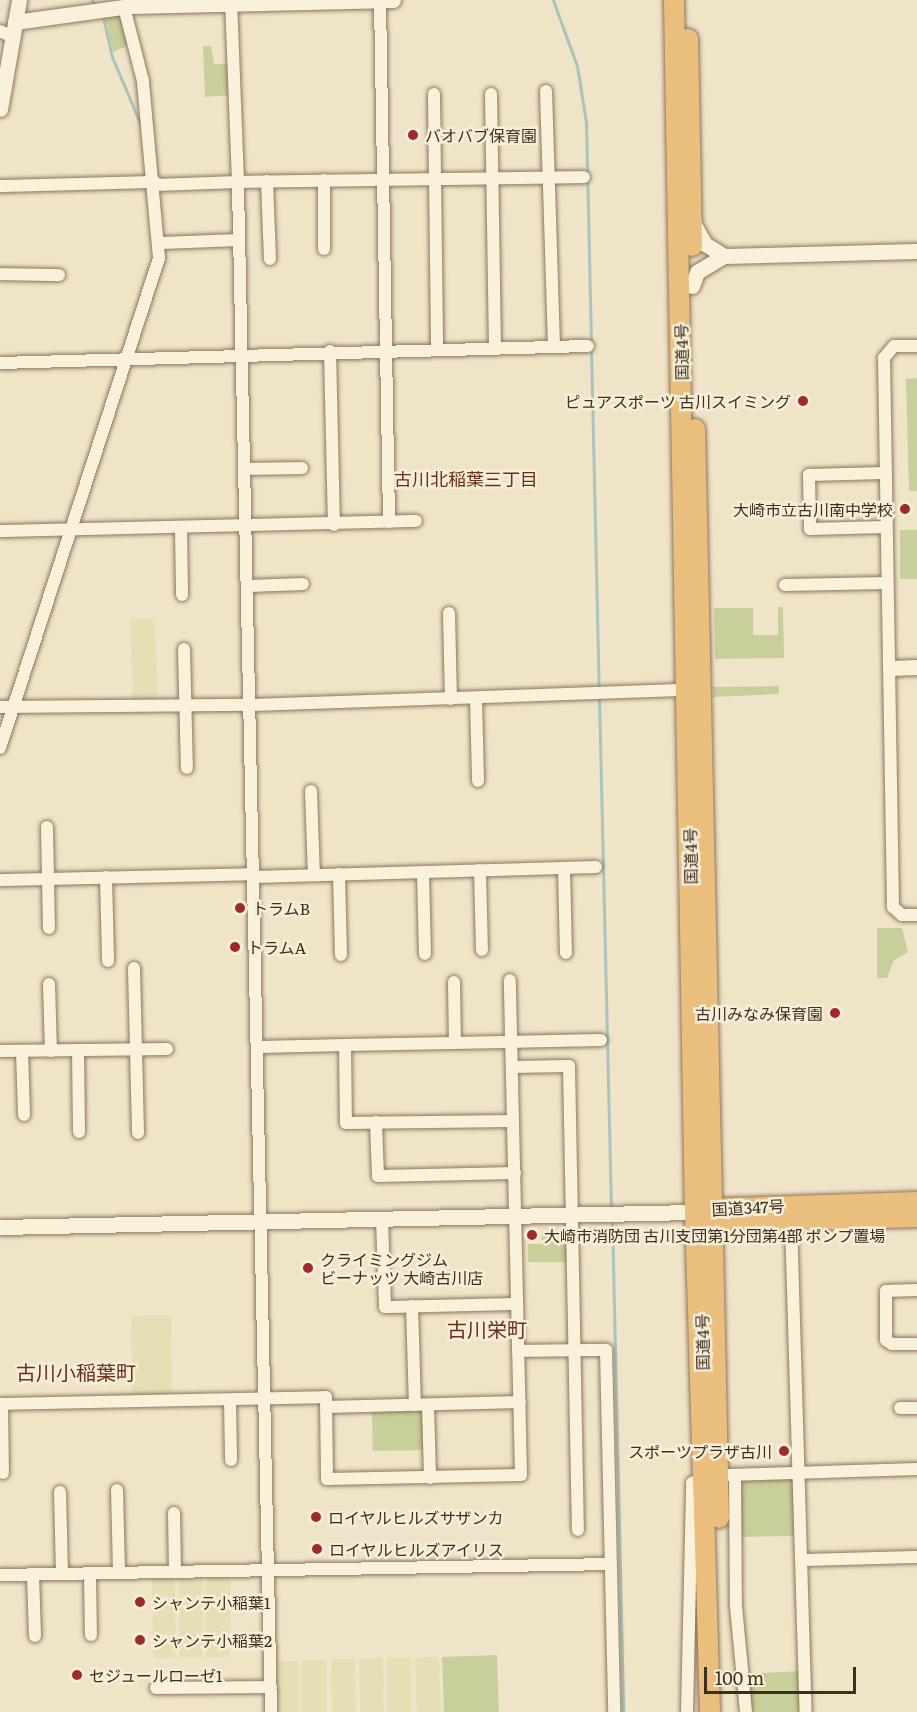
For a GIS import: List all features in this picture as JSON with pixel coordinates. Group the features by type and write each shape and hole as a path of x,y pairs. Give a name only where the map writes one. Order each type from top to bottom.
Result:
{"highway":[{"name":"国道4号","path":"674,0 695,1212 719,1476 710,1712"},
{"name":"国道4号","path":"687,0 715,1214 722,1712"},
{"name":"国道347号","path":"715,1214 917,1202"},
{"name":"国道347号","path":"695,1212 791,1221 917,1218"}],"street":[{"path":"0,109 9,30 19,0"},
{"path":"380,0 389,522"},
{"path":"9,30 124,7 233,1 393,0"},
{"path":"233,1 260,1047 261,1222 271,1712"},
{"path":"0,748 128,357 161,243 143,81 124,7"},
{"path":"546,91 554,347"},
{"path":"434,94 437,180 437,349"},
{"path":"491,94 495,348"},
{"path":"0,186 584,177"},
{"path":"324,180 324,249"},
{"path":"267,181 270,259"},
{"path":"692,221 705,244 724,255"},
{"path":"161,243 239,240"},
{"path":"692,286 697,272 724,255 917,251"},
{"path":"0,274 59,275"},
{"path":"0,363 241,353 588,346"},
{"path":"917,346 894,346 884,358 884,473 890,668 893,907 902,915 917,915"},
{"path":"330,351 334,525"},
{"path":"245,469 302,468"},
{"path":"884,473 809,475 809,486 810,529 885,527"},
{"path":"0,531 71,532 416,521"},
{"path":"181,529 182,595"},
{"path":"785,585 887,583"},
{"path":"248,586 303,584"},
{"path":"449,613 451,699"},
{"path":"184,649 187,768"},
{"path":"890,668 917,667"},
{"path":"0,707 252,705 687,690"},
{"path":"476,698 478,782"},
{"path":"310,791 314,875"},
{"path":"47,826 49,928"},
{"path":"0,880 423,873 596,867"},
{"path":"564,868 566,953"},
{"path":"480,870 482,950"},
{"path":"423,873 425,954"},
{"path":"339,874 341,955"},
{"path":"106,878 108,961"},
{"path":"134,968 138,1133"},
{"path":"3,1473 1,1404 326,1397 327,1479 521,1475 510,980"},
{"path":"454,982 455,1042"},
{"path":"49,984 51,1051"},
{"path":"260,1047 601,1040"},
{"path":"345,1045 346,1123 513,1121"},
{"path":"0,1051 167,1049"},
{"path":"78,1050 79,1132"},
{"path":"22,1051 24,1115"},
{"path":"512,1067 569,1066 578,1350 578,1530"},
{"path":"376,1122 378,1176 514,1173"},
{"path":"0,1227 695,1212"},
{"path":"382,1219 385,1307 518,1304"},
{"path":"791,1221 806,1712"},
{"path":"917,1290 886,1291 886,1340 892,1344 917,1344"},
{"path":"412,1306 430,1478"},
{"path":"519,1351 606,1350 614,1712"},
{"path":"230,1400 231,1460"},
{"path":"326,1407 520,1402"},
{"path":"900,1408 917,1408"},
{"path":"687,1712 692,1483 719,1476 917,1469"},
{"path":"719,1476 736,1606 746,1712"},
{"path":"117,1490 119,1573"},
{"path":"60,1492 63,1574"},
{"path":"174,1512 176,1572"},
{"path":"802,1560 917,1557"},
{"path":"0,1575 609,1564"},
{"path":"90,1574 91,1635"},
{"path":"33,1575 35,1636"},
{"path":"156,1688 271,1686"}],"shaded area":[{"path":"155,618 158,700 133,701 130,619"},
{"path":"171,1315 172,1398 132,1399 131,1316"},
{"path":"206,1577 230,1577 230,1657 206,1657"},
{"path":"152,1578 175,1578 176,1658 153,1658"},
{"path":"179,1578 203,1578 203,1658 179,1658"},
{"path":"439,1657 441,1712 417,1712 415,1658"},
{"path":"359,1658 383,1658 384,1712 360,1712"},
{"path":"387,1658 411,1658 411,1712 387,1712"},
{"path":"331,1659 355,1659 356,1712 332,1712"},
{"path":"302,1660 326,1660 326,1712 302,1712"},
{"path":"275,1661 299,1661 299,1712 275,1712"}],"green space":[{"path":"123,15 132,44 113,52 105,17"},
{"path":"203,46 211,46 214,64 229,64 231,95 205,97"},
{"path":"917,378 917,491 909,491 906,379"},
{"path":"900,530 917,530 917,579 900,579"},
{"path":"778,607 783,607 784,658 715,659 714,608 753,608 753,635 778,635"},
{"path":"779,686 779,694 713,697 713,687"},
{"path":"877,928 902,928 908,952 894,960 887,978 877,978"},
{"path":"542,1231 571,1232 571,1262 528,1262 528,1244 541,1244"},
{"path":"425,1410 426,1450 373,1451 372,1411"},
{"path":"794,1479 795,1536 739,1537 738,1480"},
{"path":"497,1655 499,1712 444,1712 442,1657"},
{"path":"802,1671 804,1712 751,1712 749,1674"}],"waterway":[{"path":"553,0 577,66 586,122 591,343"},
{"path":"103,17 112,57 141,125"},
{"path":"591,349 599,690"},
{"path":"599,697 611,1209"},
{"path":"612,1219 623,1712"}],"place":[{"name":"バオバブ保育園","path":"413,135"},
{"name":"ピュアスポーツ 古川スイミング","path":"803,401"},
{"name":"大崎市立古川南中学校","path":"905,509"},
{"name":"トラムB","path":"240,908"},
{"name":"トラムA","path":"235,947"},
{"name":"古川みなみ保育園","path":"835,1013"},
{"name":"大崎市消防団 古川支団第1分団第4部 ポンプ置場","path":"532,1235"},
{"name":"クライミングジム ビーナッツ 大崎古川店","path":"308,1268"},
{"name":"スポーツプラザ古川","path":"784,1451"},
{"name":"ロイヤルヒルズサザンカ","path":"316,1517"},
{"name":"ロイヤルヒルズアイリス","path":"317,1549"},
{"name":"シャンテ小稲葉1","path":"140,1602"},
{"name":"シャンテ小稲葉2","path":"140,1640"},
{"name":"セジュールローゼ1","path":"77,1675"}],"district":[{"name":"古川北稲葉三丁目","path":"466,479"},
{"name":"古川栄町","path":"487,1328"},
{"name":"古川小稲葉町","path":"76,1371"}]}
